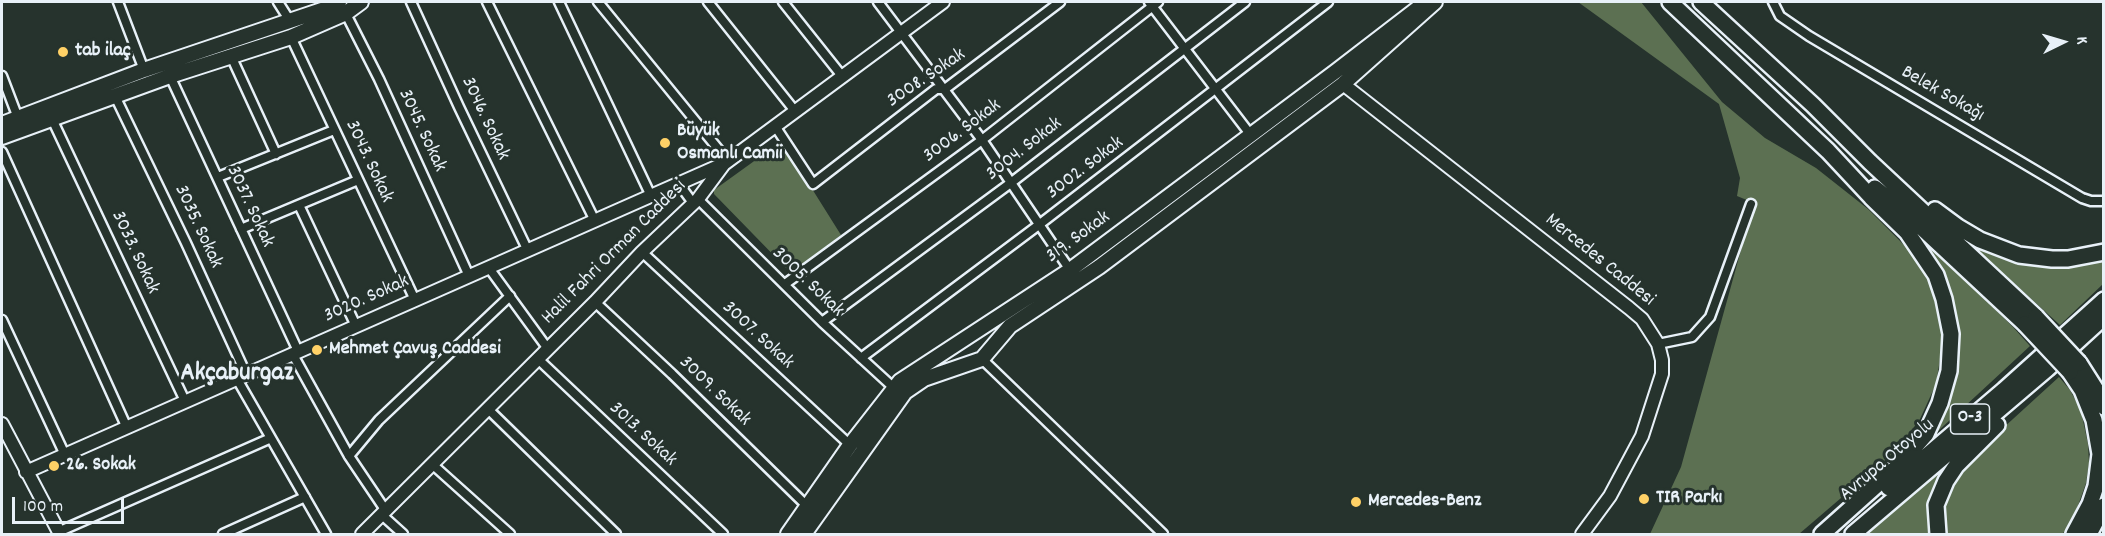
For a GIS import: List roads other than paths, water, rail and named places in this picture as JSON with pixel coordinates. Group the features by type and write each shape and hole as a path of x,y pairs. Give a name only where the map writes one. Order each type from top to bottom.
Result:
{"highway":[{"path":"1670,2 1828,151 1907,232 1926,258 1944,300 1951,334 1947,379 1940,403 1921,440 1897,467 1822,534"},
{"path":"1701,2 1813,105 2030,320 2098,393 2103,407"},
{"path":"1828,151 1906,213 2030,320"},
{"path":"1870,162 1907,186 1958,227 1988,244 2019,255 2052,259 2077,258 2103,252"},
{"name":"Avrupa Otoyolu","path":"1834,534 1977,413 2103,300"},
{"name":"Avrupa Otoyolu","path":"1853,534 2047,369 2103,317"},
{"path":"2074,368 2094,420 2100,454 2096,486 2090,504 2074,534"},
{"path":"1938,534 1936,505 1946,481 1956,466 2020,401 2047,369"},
{"path":"2089,534 2103,506"}],"main road":[{"path":"2,124 144,70 322,10 361,2"},
{"name":"Halil Fahri Orman Caddesi","path":"362,534 595,302 642,252 696,201 726,163 943,2"},
{"path":"1384,34 1416,2"},
{"name":"319. Sokak","path":"788,534 850,445 900,381 1070,270 1426,2"},
{"name":"319. Sokak","path":"983,356 1010,326 1099,267 1264,146 1343,84 1435,2"},
{"path":"1402,33 1422,22 1446,2"},
{"path":"2,137 170,76 291,37 342,5"},
{"name":"Mercedes Caddesi","path":"1343,84 1629,308 1646,325 1658,344 1662,360 1662,374 1642,436 1610,496 1582,534"},
{"name":"3020. Sokak","path":"26,472 726,163"},
{"path":"804,534 905,392 924,379 983,356 989,339 976,331"},
{"path":"963,340 961,348 967,360 983,356"},
{"path":"2,424 59,533"}],"street":[{"path":"118,2 144,70"},
{"path":"278,2 290,21"},
{"name":"3046. Sokak","path":"411,2 528,250"},
{"path":"487,2 596,221"},
{"path":"559,2 651,196"},
{"path":"598,2 726,163"},
{"path":"708,2 795,111"},
{"path":"783,2 842,76"},
{"path":"878,2 982,140 1070,270"},
{"name":"3008. Sokak","path":"775,126 813,184 936,89 945,89 1060,2"},
{"name":"3004. Sokak","path":"822,322 1012,182 1245,2"},
{"name":"3002. Sokak","path":"861,358 1213,93 1215,88 1328,2"},
{"name":"Belek Sokağı","path":"1773,2 1780,16 1809,36 2082,198 2103,201"},
{"path":"1153,3 1250,134"},
{"name":"3006. Sokak","path":"784,284 982,140 1153,3"},
{"name":"3045. Sokak","path":"342,5 379,79 469,276"},
{"name":"3043. Sokak","path":"291,37 415,300"},
{"path":"231,56 276,154"},
{"path":"2,76 18,118"},
{"name":"3037. Sokak","path":"170,76 218,177 295,352 349,456 384,513 403,534"},
{"name":"3035. Sokak","path":"115,96 186,243 242,376 271,438 326,534"},
{"name":"3033. Sokak","path":"52,119 185,401"},
{"path":"218,177 334,130"},
{"path":"2,152 127,428"},
{"path":"241,229 358,180"},
{"name":"3005. Sokak","path":"679,184 894,388"},
{"path":"1658,344 1692,337 1710,317 1751,204"},
{"path":"299,205 356,326"},
{"name":"3007. Sokak","path":"642,252 850,445"},
{"path":"489,268 548,349"},
{"path":"349,456 386,412 510,296"},
{"name":"3009. Sokak","path":"595,302 807,507"},
{"path":"2,320 65,455"},
{"path":"983,356 1163,534"},
{"name":"3013. Sokak","path":"538,359 723,534"},
{"path":"488,409 616,534"},
{"path":"59,533 271,438"},
{"path":"432,464 510,534"},
{"path":"223,534 305,497"}],"place":[{"name":"tab ilaç","path":"63,52"},
{"name":"Büyük Osmanlı Camii","path":"665,143"},
{"name":"Mehmet Çavuş Caddesi","path":"317,350"},
{"name":"26. Sokak","path":"54,466"},
{"name":"TIR Parkı","path":"1644,499"},
{"name":"Mercedes-Benz","path":"1356,502"}],"district":[{"name":"Akçaburgaz","path":"237,375"}]}
